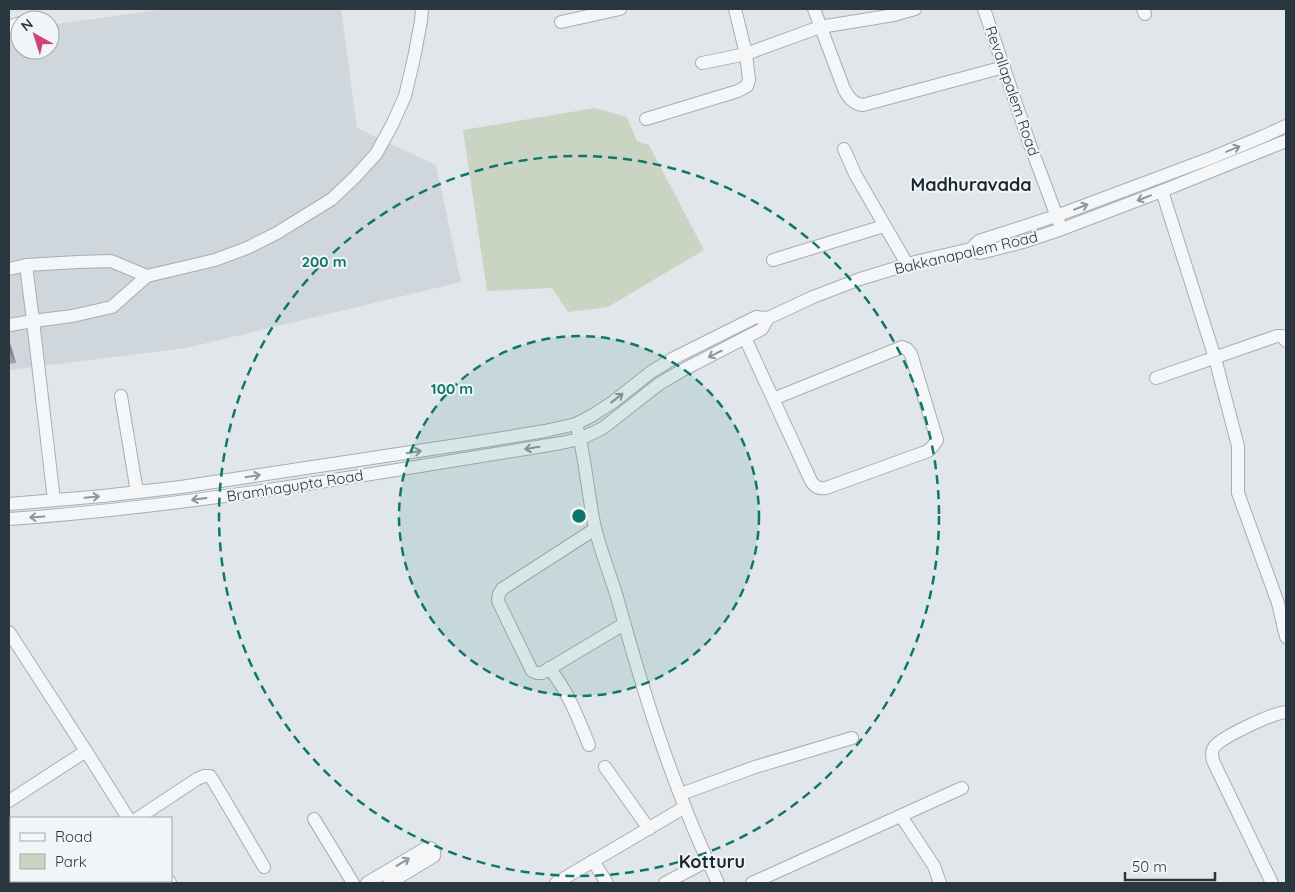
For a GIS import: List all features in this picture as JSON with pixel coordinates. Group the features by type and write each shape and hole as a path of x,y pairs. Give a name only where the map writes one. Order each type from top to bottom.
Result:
{"street":[{"path":"9,325 72,316 112,307 147,276 215,260 247,248 277,233 332,199 376,154 392,125 404,96 414,58 422,9"},
{"path":"561,22 620,9"},
{"path":"646,119 738,91 747,86 749,80 746,54 735,9"},
{"path":"814,9 844,89 852,101 857,104 863,105 1004,67"},
{"path":"702,63 746,54 820,27 915,9"},
{"name":"Revallapalem Road","path":"984,9 1029,142 1062,229"},
{"path":"971,249 979,242 1056,216 1211,158 1286,126"},
{"name":"Bakkanapalem Road","path":"576,424 613,402 651,372 674,358 756,317 768,318 813,297 907,264 971,249 980,253 1023,242 1162,191 1286,141"},
{"path":"844,149 855,174 907,264"},
{"path":"1162,191 1215,358 1238,446 1238,493 1278,604 1286,637"},
{"path":"773,260 884,226"},
{"path":"9,269 26,265 111,262 147,276"},
{"path":"26,265 54,500"},
{"name":"Bramhagupta Road","path":"9,520 226,496 338,480 561,444 580,439 603,428 659,384 762,329 768,318"},
{"path":"1156,378 1277,336 1282,336 1286,341"},
{"path":"745,338 773,399 811,481 814,486 826,488 928,451 936,440 911,354 902,347 773,399"},
{"path":"121,396 137,492"},
{"path":"576,424 595,529 641,683 686,807 707,861 718,883"},
{"name":"Bramhagupta Road","path":"9,504 181,487 484,441 576,424"},
{"path":"595,529 502,589 498,601 532,671 537,673 542,672 624,624"},
{"path":"9,632 127,817"},
{"path":"549,668 564,689 590,745"},
{"path":"1272,883 1213,761 1212,752 1222,739 1276,714 1286,712 1286,707"},
{"path":"681,794 755,767 852,738"},
{"path":"9,800 86,750"},
{"path":"605,767 649,829"},
{"path":"140,817 197,779 210,776 264,867"},
{"path":"752,883 962,788"},
{"path":"556,883 686,807"},
{"path":"901,816 934,866 940,883"},
{"path":"314,819 354,883"},
{"path":"367,883 426,848 433,850 434,856 389,883"},
{"path":"593,861 607,883"},
{"path":"665,883 686,878 707,861"}],"shaded area":[{"path":"165,9 341,9 357,128 436,165 461,282 186,348 9,370 9,31 10,60 60,60 60,24"}],"green space":[{"path":"595,108 627,117 637,141 649,145 704,250 608,307 568,312 552,288 487,291 463,130"}],"district":[{"name":"Madhuravada","path":"971,185"},
{"name":"Kotturu","path":"712,862"}]}
